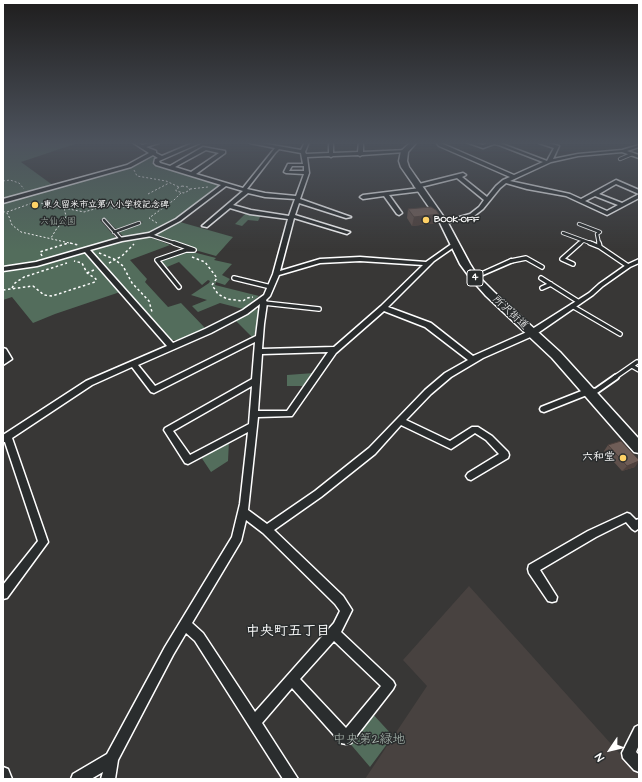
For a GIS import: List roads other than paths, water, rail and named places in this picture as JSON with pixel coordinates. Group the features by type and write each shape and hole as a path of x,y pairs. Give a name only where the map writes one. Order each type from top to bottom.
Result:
{"main road":[{"name":"所沢街道","path":"412,178 444,223 474,277 490,294 556,355 639,448"}],"street":[{"path":"3,201 85,178"},
{"path":"207,178 246,190 298,199 348,217"},
{"path":"205,226 246,190 254,178"},
{"path":"108,779 112,760 169,651 237,538 243,512 254,414 255,381 263,302 276,274 304,178"},
{"path":"363,197 419,188 451,178"},
{"path":"463,178 487,200"},
{"path":"444,223 472,215 481,208 498,187 505,181 511,178"},
{"path":"505,181 526,187 568,195 606,213 639,196"},
{"path":"581,201 616,182 639,192"},
{"path":"3,269 37,264 121,239 150,235 178,220 225,184"},
{"path":"385,194 399,214"},
{"path":"595,194 622,205"},
{"path":"229,206 250,212 292,217 334,226 347,232"},
{"path":"338,213 344,208"},
{"path":"254,414 289,414 335,349 383,308 428,264 455,244"},
{"path":"88,250 101,267 172,347"},
{"path":"276,274 320,262 360,260 428,264"},
{"path":"474,277 511,261"},
{"path":"267,530 318,494 372,451 448,374 473,360 532,333 628,266 639,262"},
{"path":"3,594 43,542 5,437 89,383 172,347 263,302"},
{"path":"383,308 428,325 473,360"},
{"path":"134,364 154,390 259,337"},
{"path":"259,352 335,349"},
{"path":"3,351 8,359 3,362"},
{"path":"252,426 188,460 168,430 255,381"},
{"path":"544,409 589,391"},
{"path":"400,421 451,444 475,429 489,438 505,455 471,476"},
{"path":"243,512 267,530 339,600 346,610 334,633 255,721"},
{"path":"552,598 533,569 592,534 627,517 635,526 639,523"},
{"path":"185,625 199,638 255,721 291,779"},
{"path":"292,679 346,738 389,685 334,633"},
{"path":"639,731 628,753 639,765"},
{"path":"78,779 112,760"},
{"path":"3,774 5,779"}],"lane":[{"path":"104,220 121,239"},
{"path":"114,232 139,223"},
{"path":"579,224 600,232 597,234 600,247"},
{"path":"563,233 600,247 628,266"},
{"path":"150,235 194,250 186,250 157,260 179,287"},
{"path":"573,264 562,259 583,241"},
{"path":"511,261 526,258 542,267"},
{"path":"234,278 271,287"},
{"path":"542,278 575,304 620,334"},
{"path":"542,288 550,284"},
{"path":"263,302 319,309"},
{"path":"589,391 596,391 637,362"},
{"path":"632,366 639,370"}],"place":[{"name":"東久留米市立第八小学校記念碑","path":"35,205"},
{"name":"BOOK-OFF","path":"426,220"},
{"name":"六和堂","path":"623,458"}],"district":[{"name":"中央町五丁目","path":"288,632"}],"park label":[{"name":"六仙公園","path":"58,222"},
{"name":"中央第2緑地","path":"369,740"}]}
